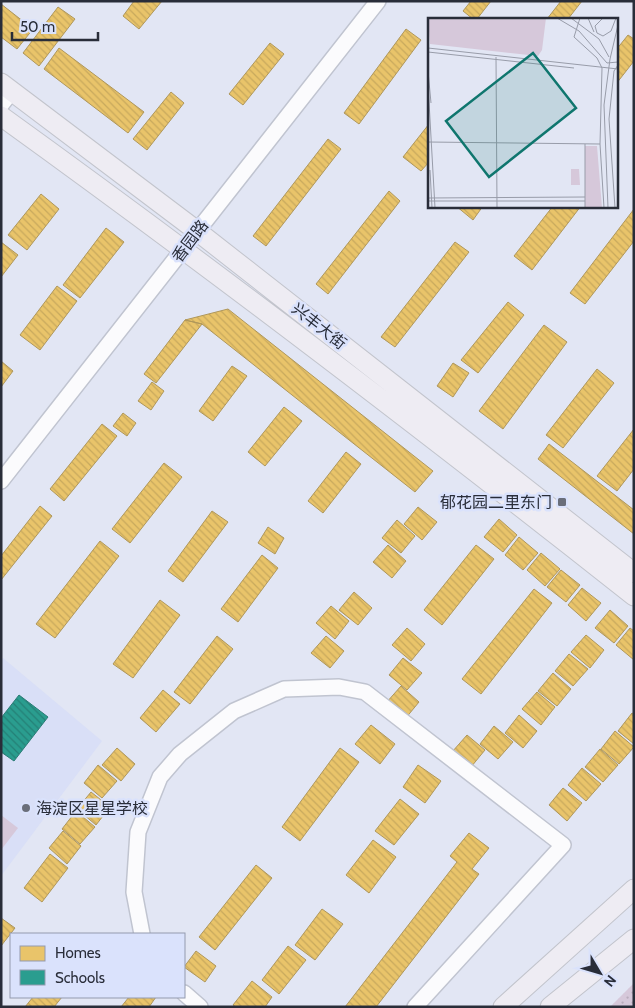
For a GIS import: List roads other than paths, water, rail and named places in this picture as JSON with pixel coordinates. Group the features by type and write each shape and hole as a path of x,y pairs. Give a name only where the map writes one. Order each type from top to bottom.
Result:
{"main road":[{"name":"兴丰大街","path":"5,93 198,231 634,573"},
{"name":"兴丰大街","path":"1,116 184,249 488,481 634,596"},
{"path":"502,1007 634,889"},
{"path":"550,1007 634,939"}],"street":[{"name":"香园路","path":"1,481 378,1"},
{"path":"142,933 134,892 138,832 160,777 180,754 234,711 284,689 339,687 365,692 563,846 414,1007"},
{"path":"185,994 200,1007"}],"place":[{"name":"郁花园二里东门","path":"562,502"},
{"name":"海淀区星星学校","path":"26,808"}]}
